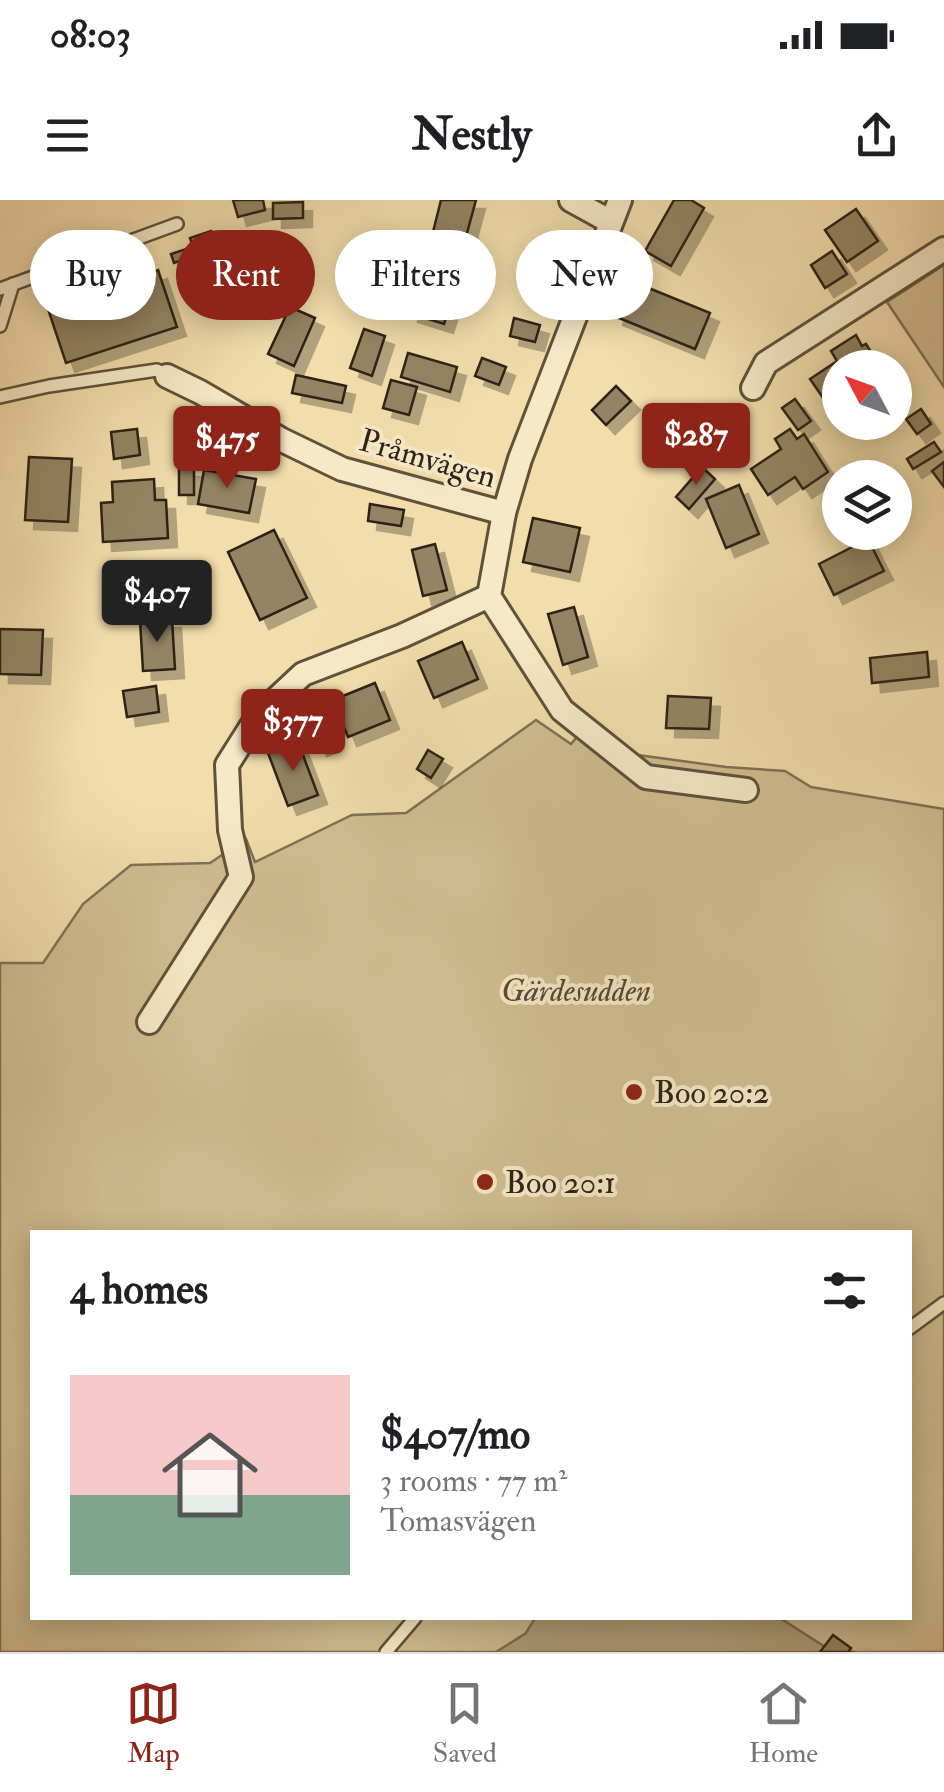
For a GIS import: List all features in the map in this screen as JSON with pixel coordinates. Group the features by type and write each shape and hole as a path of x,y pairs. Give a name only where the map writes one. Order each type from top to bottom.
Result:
{"street":[{"path":"571,200 610,222"},
{"path":"620,200 520,459 504,513 489,596 562,710 646,777 746,790"},
{"path":"753,388 766,362 944,248"},
{"name":"Pråmvägen","path":"167,376 342,469 504,513"},
{"path":"149,1022 241,877 230,830 227,765 258,716 303,674 402,636 489,596"}],"lane":[{"path":"0,289 176,224"},
{"path":"0,326 14,284"},
{"name":"Pråmvägen","path":"0,396 157,370 167,376"},
{"path":"912,1327 944,1303"},
{"path":"386,1652 413,1620"}],"green space":[{"path":"944,265 944,387 887,302"},
{"name":"Gärdesudden","path":"536,720 571,744 590,721 638,755 785,771 811,787 944,809 944,1652 0,1652 0,963 43,963 83,904 131,865 210,863 246,839 255,862 352,815 406,813"}],"shaded area":[{"path":"534,1620 783,1620 833,1652 496,1652 526,1633"}],"building":[{"path":"233,200 263,200 265,210 238,217"},
{"path":"441,200 476,200 468,230 434,230"},
{"path":"674,200 691,200 704,208 671,266 653,256 653,237"},
{"path":"303,202 303,218 273,219 273,203"},
{"path":"856,209 878,241 847,262 825,230"},
{"path":"832,251 847,274 825,288 811,265"},
{"path":"156,271 177,327 66,363 52,320 156,320"},
{"path":"653,290 710,313 695,349 624,320 653,320"},
{"path":"514,318 540,325 535,342 510,336"},
{"path":"284,320 314,320 294,366 268,354"},
{"path":"364,329 385,336 372,376 350,368"},
{"path":"856,335 862,346 866,344 870,350 833,350"},
{"path":"408,353 457,367 450,392 401,377"},
{"path":"482,358 506,367 499,385 475,376"},
{"path":"822,371 822,396 810,379"},
{"path":"296,375 346,386 342,403 292,393"},
{"path":"391,380 417,387 409,415 383,408"},
{"path":"616,386 631,401 606,425 592,410"},
{"path":"795,399 811,421 798,430 782,408"},
{"path":"921,409 931,424 917,434 912,427 912,415"},
{"path":"137,429 140,455 114,459 111,432"},
{"path":"790,429 797,439 804,434 822,462 822,476 803,489 795,477 768,495 751,469 781,449 775,439"},
{"path":"934,442 941,452 913,469 912,460 907,459"},
{"path":"29,457 72,459 68,522 25,520"},
{"path":"944,462 944,487 932,471"},
{"path":"702,467 715,479 689,509 676,497"},
{"path":"179,468 194,468 194,495 179,495"},
{"path":"204,470 256,479 249,513 198,504"},
{"path":"154,479 155,500 166,500 168,538 103,542 101,503 113,502 112,482"},
{"path":"739,485 759,534 726,548 706,499"},
{"path":"370,504 404,510 401,526 368,521"},
{"path":"533,518 580,528 570,572 523,562"},
{"path":"274,530 307,598 260,620 228,552"},
{"path":"435,544 447,590 423,596 412,550"},
{"path":"846,550 874,550 884,571 834,595 819,564"},
{"path":"574,607 588,657 563,665 548,614"},
{"path":"172,619 175,669 143,671 140,620"},
{"path":"0,629 43,630 41,675 0,674"},
{"path":"462,642 478,679 434,698 418,661"},
{"path":"927,652 929,677 872,683 870,658"},
{"path":"375,683 390,720 348,737 333,700"},
{"path":"156,686 159,712 127,717 123,691"},
{"path":"668,696 711,698 709,729 666,728"},
{"path":"315,706 330,742 318,747 303,711"},
{"path":"298,742 318,795 288,806 268,753"},
{"path":"428,750 443,759 431,778 417,769"},
{"path":"833,1635 851,1648 848,1652 820,1652"}],"place":[{"name":"Boo 20:2","path":"634,1092"},
{"name":"Boo 20:1","path":"485,1182"}]}
